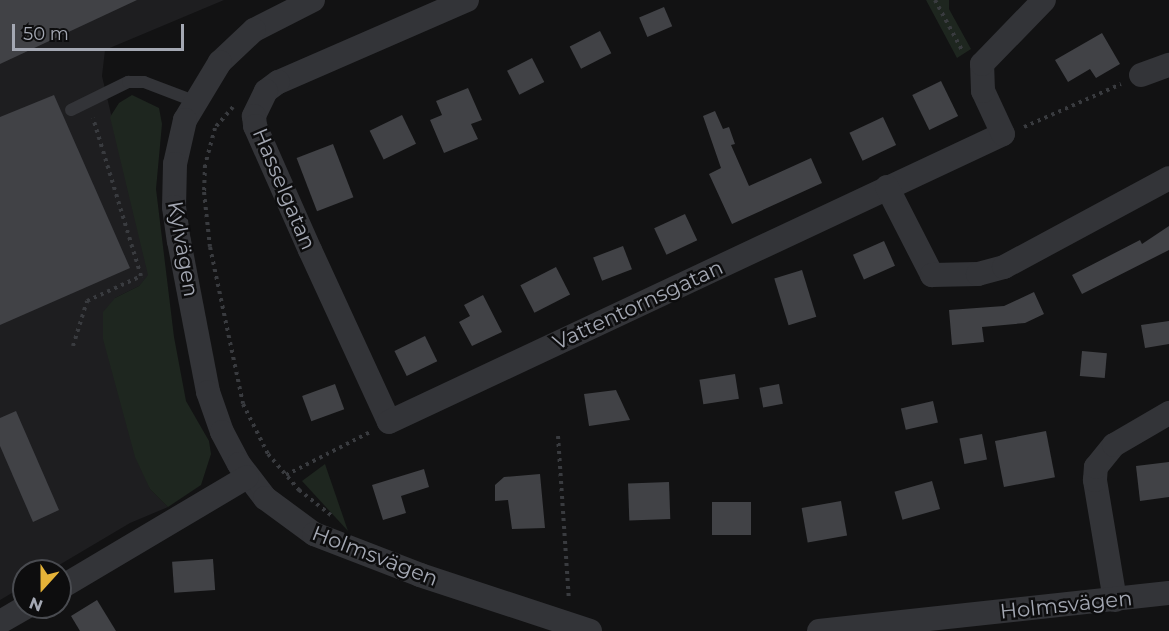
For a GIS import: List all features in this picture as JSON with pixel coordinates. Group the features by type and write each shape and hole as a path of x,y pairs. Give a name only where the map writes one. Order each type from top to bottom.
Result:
{"street":[{"name":"Kylvägen","path":"247,477 222,432 208,392 174,207 174,164 194,101 238,43 264,25 313,0"},
{"name":"Hasselgatan","path":"389,422 255,126 257,105 266,91 297,72 467,0"},
{"path":"1003,134 983,91 980,76 982,64 1044,0"},
{"path":"1141,75 1169,65"},
{"name":"Vattentornsgatan","path":"389,422 1003,134"},
{"path":"887,187 933,275 978,274 1004,267 1169,178"},
{"path":"1115,600 1095,480 1096,467 1114,444 1169,413"},
{"path":"72,581 247,477"},
{"name":"Holmsvägen","path":"247,477 286,517 335,544 580,628"},
{"name":"Holmsvägen","path":"819,631 1169,593"}],"lane":[{"path":"71,110 128,82 144,82 194,101"}],"path":[{"path":"935,0 949,32 980,76"},
{"path":"1003,134 1039,122 1141,75"},
{"path":"73,346 87,301 141,276 88,100"},
{"path":"257,105 232,107 215,128 205,165 205,218 243,404 268,454 286,475 336,521 339,529 335,544"},
{"path":"286,475 389,422"},
{"path":"558,436 580,628"}],"shaded area":[{"path":"0,0 224,0 105,50 102,76 149,275 139,286 115,298 150,489 168,507 130,523 69,559 12,559 12,593 0,600"},
{"path":"926,0 949,0 949,9 971,49 957,58"},
{"path":"132,95 159,108 162,124 156,189 174,337 186,401 209,441 211,454 201,485 168,507 150,489 135,457 103,339 103,312 115,298 139,286 148,275 110,117 119,103"},
{"path":"325,464 348,531 302,481"}],"building":[{"path":"0,0 137,0 0,64"},
{"path":"664,7 672,26 647,37 639,18"},
{"path":"600,31 611,53 581,69 570,46"},
{"path":"1102,33 1120,64 1096,78 1090,69 1068,82 1055,60"},
{"path":"532,58 544,82 519,95 507,71"},
{"path":"941,81 958,116 929,130 912,95"},
{"path":"468,88 482,120 471,124 478,139 444,153 430,120 442,115 436,101"},
{"path":"54,95 130,268 0,325 0,117"},
{"path":"715,111 723,129 729,127 735,144 731,145 749,186 811,158 822,183 732,224 709,174 721,168 703,116"},
{"path":"402,115 416,144 384,160 370,131"},
{"path":"883,117 896,145 863,161 849,133"},
{"path":"333,144 353,197 317,211 297,158"},
{"path":"685,214 697,240 666,255 654,228"},
{"path":"1169,226 1169,250 1082,294 1072,275 1140,240 1142,244"},
{"path":"884,241 895,266 864,279 853,255"},
{"path":"623,246 632,269 602,281 593,257"},
{"path":"556,267 570,295 534,313 520,285"},
{"path":"802,270 816,317 789,325 774,278"},
{"path":"1034,292 1044,314 1025,323 982,327 984,342 952,345 949,310 1004,306"},
{"path":"483,295 502,332 472,346 459,322 470,316 464,305"},
{"path":"1169,321 1169,344 1145,348 1141,325"},
{"path":"425,336 437,361 407,376 394,351"},
{"path":"1082,351 1107,353 1105,378 1080,376"},
{"path":"735,374 739,399 703,404 699,380"},
{"path":"335,384 344,409 311,421 302,396"},
{"path":"779,384 783,404 763,407 759,388"},
{"path":"616,390 630,420 589,426 584,394"},
{"path":"933,401 938,422 906,430 901,408"},
{"path":"16,411 59,510 33,522 0,446 0,418"},
{"path":"1046,431 1055,477 1004,487 995,441"},
{"path":"982,434 987,460 964,464 959,438"},
{"path":"1169,462 1169,497 1140,501 1136,466"},
{"path":"424,469 429,487 401,496 406,513 383,520 372,485"},
{"path":"540,474 545,528 512,529 508,500 495,501 495,485 504,477"},
{"path":"932,481 940,509 903,520 895,492"},
{"path":"669,482 670,519 629,520 628,483"},
{"path":"841,501 847,535 808,542 802,508"},
{"path":"712,502 751,502 751,535 712,535"},
{"path":"213,559 215,590 174,593 172,562"},
{"path":"97,600 116,631 80,631 72,615"}]}
